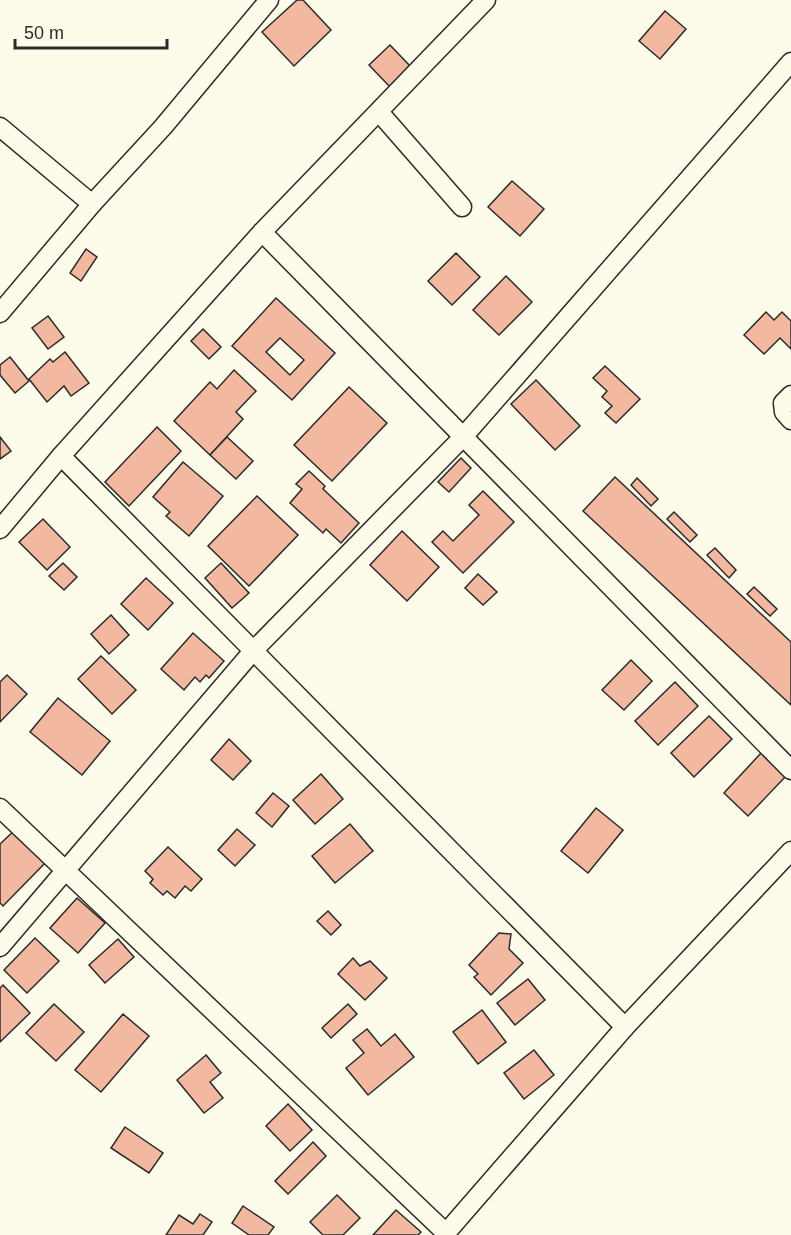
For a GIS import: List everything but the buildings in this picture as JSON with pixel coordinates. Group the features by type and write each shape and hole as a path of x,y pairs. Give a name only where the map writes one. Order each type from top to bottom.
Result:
{"street":[{"path":"0,313 269,0"},
{"path":"0,529 61,456 262,232 486,0"},
{"path":"0,947 253,651 463,437 791,62"},
{"path":"379,112 462,207"},
{"path":"0,127 92,204"},
{"path":"262,232 791,770"},
{"path":"791,395 783,403 784,412 791,420"},
{"path":"61,456 625,1027"},
{"path":"0,808 444,1234 625,1027 791,851"}]}
